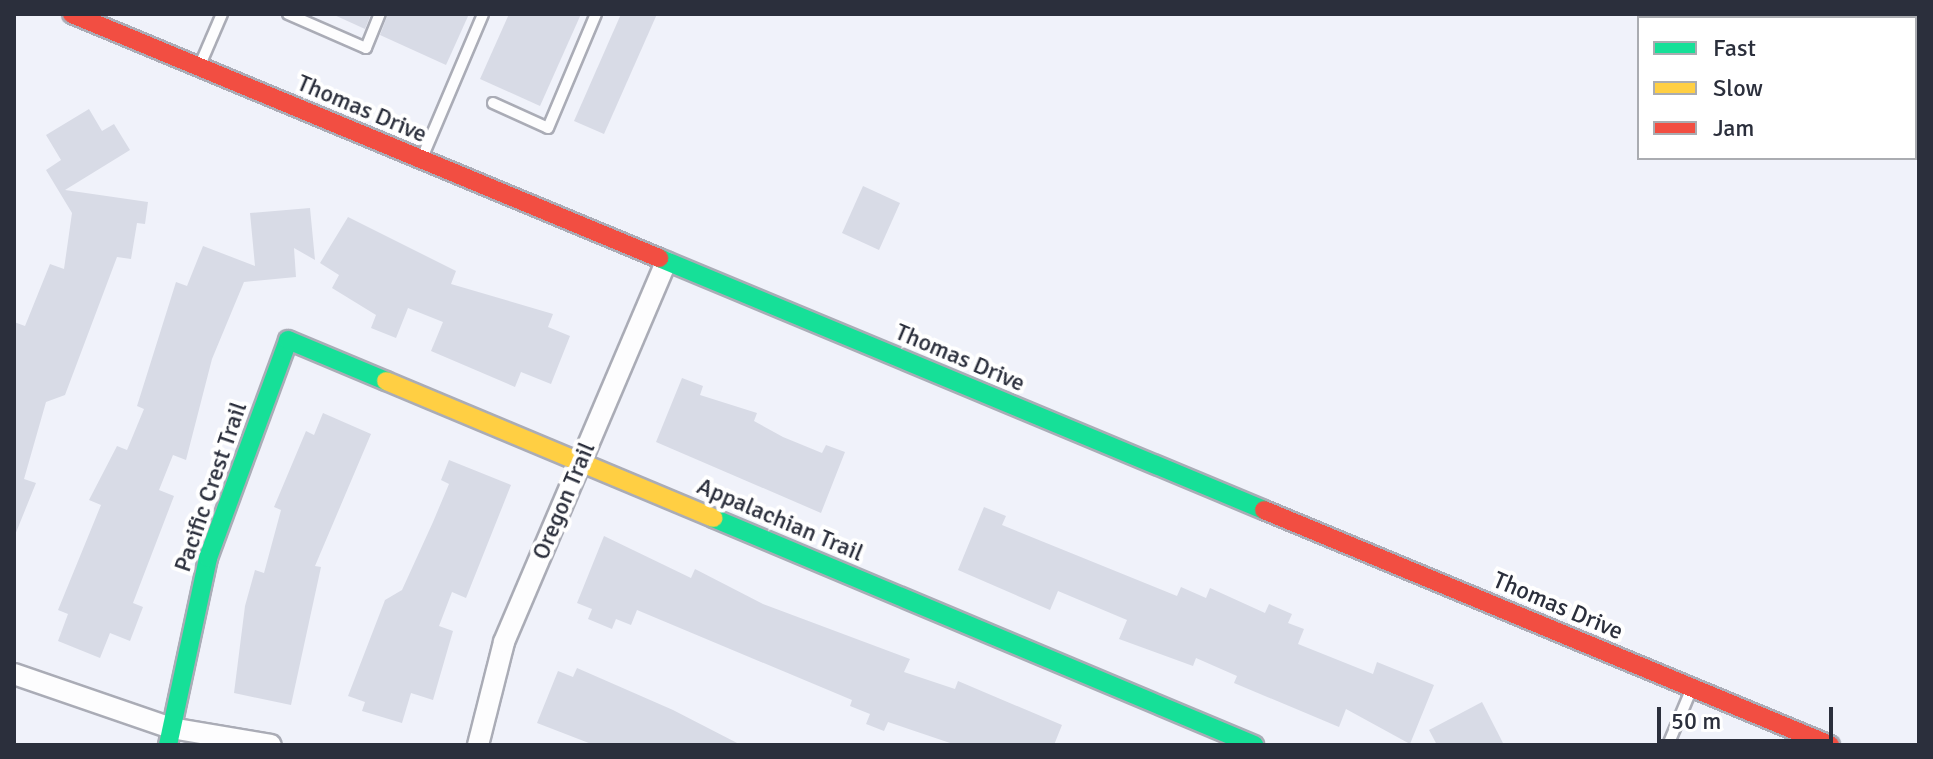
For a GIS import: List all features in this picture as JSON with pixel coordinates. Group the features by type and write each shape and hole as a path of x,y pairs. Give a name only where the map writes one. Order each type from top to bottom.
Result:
{"street":[{"name":"Thomas Drive","path":"72,14 1830,745"},
{"name":"Oregon Trail","path":"478,745 504,642 666,262"},
{"name":"Appalachian Trail","path":"288,340 1254,745"},
{"name":"Pacific Crest Trail","path":"169,737 208,558 288,340"},
{"path":"14,674 169,737 271,745"}],"lane":[{"path":"199,67 222,14"},
{"path":"288,14 366,48 380,14"},
{"path":"421,160 483,14"},
{"path":"493,103 548,128 596,14"},
{"path":"1668,745 1692,688"}],"building":[{"path":"332,14 371,14 365,29"},
{"path":"388,14 469,14 446,65 380,35"},
{"path":"509,14 581,14 540,106 480,79"},
{"path":"621,14 657,14 604,134 574,121"},
{"path":"89,109 102,131 114,124 130,150 65,190 148,202 145,224 137,223 131,259 117,257 65,395 46,402 24,479 36,483 15,535 14,322 25,326 50,264 64,269 72,213 46,170 61,160 46,135"},
{"path":"863,186 900,203 879,250 842,233"},
{"path":"310,208 315,260 294,248 296,277 244,282 212,359 186,460 173,455 159,490 174,496 133,603 143,607 130,641 110,633 100,658 58,641 68,614 58,610 101,505 89,500 117,446 127,450 144,409 137,406 176,282 187,286 203,246 255,266 250,213"},
{"path":"348,217 456,271 451,284 553,314 548,327 570,336 551,384 521,372 515,387 431,351 443,322 408,308 396,338 371,328 376,315 332,288 339,275 320,263"},
{"path":"682,378 703,386 700,395 757,413 754,421 783,437 822,453 826,445 845,452 821,513 656,442"},
{"path":"323,413 371,434 315,566 321,567 291,705 234,693 245,606 255,570 264,573 281,510 274,507 306,431 314,435"},
{"path":"449,460 511,485 466,598 452,592 439,626 453,631 433,700 411,693 402,723 362,711 365,702 348,696 385,600 402,590 433,522 449,484 441,480"},
{"path":"984,507 1006,516 1002,525 1177,596 1181,587 1206,598 1210,588 1265,613 1269,604 1292,614 1288,623 1304,629 1298,644 1373,674 1377,662 1434,685 1410,744 1346,709 1339,727 1234,683 1237,676 1196,658 1193,666 1119,639 1127,620 1058,591 1050,610 958,570"},
{"path":"604,536 691,578 695,569 763,604 910,659 904,672 955,689 958,681 1062,725 1054,745 956,745 888,722 884,731 866,724 870,714 850,706 852,700 637,610 631,625 616,619 612,629 588,619 592,609 577,603"},
{"path":"577,668 673,710 741,745 594,745 537,723 558,671 573,677"},
{"path":"1482,702 1504,745 1437,745 1429,730"}],"traffic: fast":[{"path":"659,258 1264,510"},
{"path":"168,745 208,558 288,340 386,381"},
{"path":"713,518 1254,745"}],"traffic: slow":[{"path":"386,381 713,518"}],"traffic: jam":[{"path":"72,14 659,258"},
{"path":"1264,510 1830,745"}]}
